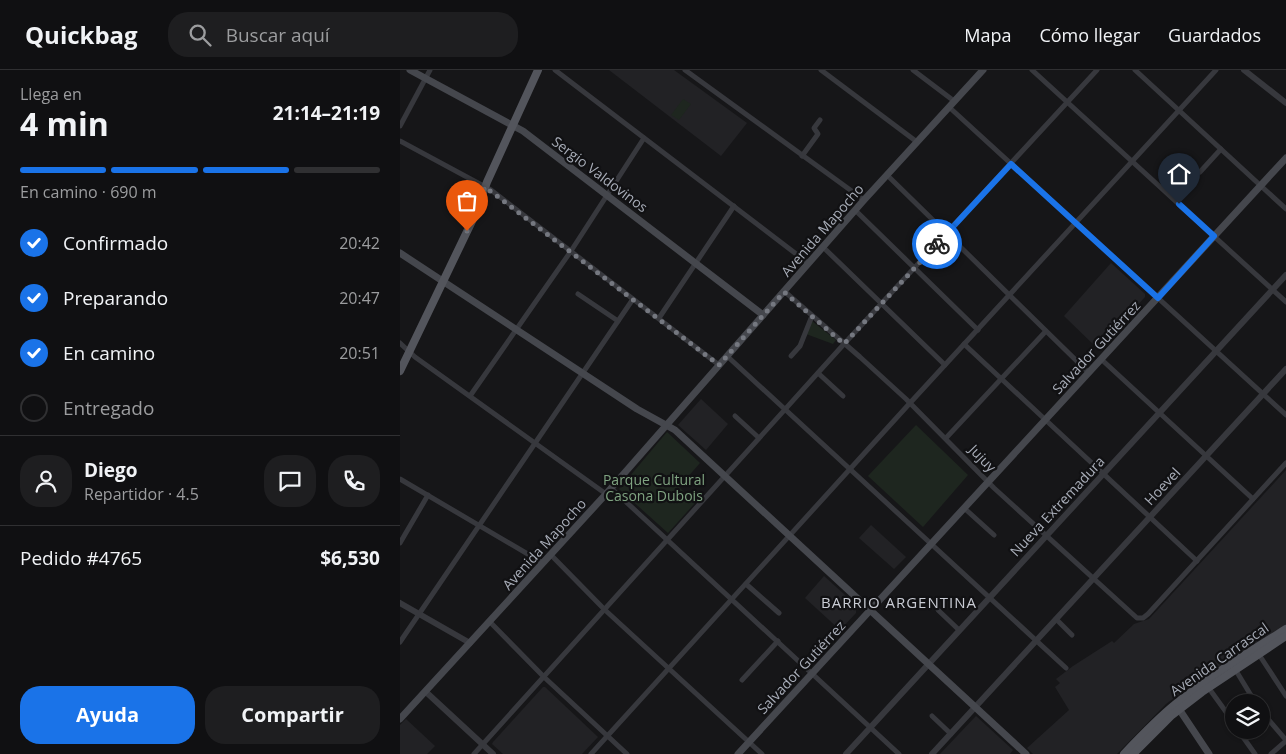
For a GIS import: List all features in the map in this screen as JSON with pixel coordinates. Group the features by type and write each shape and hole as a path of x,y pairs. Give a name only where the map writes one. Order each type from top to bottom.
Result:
{"main road":[{"name":"Sergio Valdovinos","path":"410,70 513,125 763,314"},
{"path":"400,371 474,217 485,187 538,70"},
{"name":"Avenida Mapocho","path":"400,719 609,491 855,210 983,70"},
{"name":"Salvador Gutiérrez","path":"738,754 1286,158"},
{"path":"400,253 637,409 678,432 976,707 1022,753"},
{"name":"Avenida Carrascal","path":"1124,754 1218,672 1286,629"},
{"name":"Avenida Carrascal","path":"1133,754 1177,707 1234,669 1285,639"},
{"path":"1177,707 1209,754"}],"street":[{"path":"400,126 430,70"},
{"path":"555,70 808,263"},
{"path":"685,70 864,200"},
{"path":"821,70 917,142"},
{"path":"913,70 952,104 1011,164 1286,415"},
{"path":"1032,70 1286,302"},
{"path":"474,754 844,344 1097,70"},
{"path":"1135,70 1286,209"},
{"path":"591,754 850,468 1216,70"},
{"path":"1244,70 1286,104"},
{"path":"802,156 818,134 814,128 820,120"},
{"path":"470,396 571,251 644,138"},
{"path":"400,141 485,187 719,365"},
{"path":"1200,172 1221,149"},
{"path":"887,175 1089,373"},
{"path":"659,318 734,206"},
{"path":"855,210 978,330"},
{"path":"823,247 945,365"},
{"name":"Nueva Extremadura","path":"846,754 1286,275"},
{"name":"Jujuy","path":"784,292 910,403 1046,536 1137,618 1145,616 1196,561"},
{"path":"578,294 618,321"},
{"path":"400,642 633,299"},
{"path":"791,356 800,346 812,316"},
{"path":"946,438 1046,331"},
{"path":"400,343 415,357 536,443 609,491 668,540 899,754"},
{"path":"964,344 1044,421 1196,561 1286,463"},
{"path":"727,356 1066,668"},
{"path":"1101,359 1253,499"},
{"name":"Hoevel","path":"932,754 1286,370"},
{"path":"818,374 842,396"},
{"path":"735,416 759,438"},
{"path":"400,479 544,563"},
{"path":"400,543 428,495"},
{"path":"964,508 994,535"},
{"path":"551,555 604,610 762,754"},
{"path":"746,584 778,613"},
{"path":"400,603 470,644"},
{"path":"938,610 960,630"},
{"path":"1056,619 1072,635"},
{"path":"490,622 544,677 627,754"},
{"path":"742,680 778,641"},
{"path":"1258,654 1286,696"},
{"path":"1234,669 1250,694"},
{"path":"1208,687 1225,711"},
{"path":"426,692 493,754"},
{"path":"932,716 951,734"},
{"path":"1270,722 1286,741 1271,754"},
{"path":"1244,739 1255,754"}],"shaded area":[{"path":"609,70 674,70 747,123 721,156"},
{"path":"1111,263 1145,294 1145,297 1097,348 1064,316"},
{"path":"701,399 728,424 706,450 678,425"},
{"path":"1286,470 1286,626 1202,677 1166,704 1117,754 1033,754 1027,748 1069,710 1055,687 1060,683 1056,679 1112,641 1114,643 1134,624 1149,619"},
{"path":"871,525 906,557 894,569 859,538"},
{"path":"824,576 856,605 856,613 840,630 805,598"},
{"path":"543,687 598,737 582,754 503,754 492,744 493,742"},
{"path":"976,716 1013,750 1010,754 940,754"},
{"path":"406,719 435,746 427,754 400,754 400,725"}],"green space":[{"path":"683,99 691,104 679,120 671,115"},
{"path":"812,321 836,340 833,344 806,334"},
{"path":"916,425 968,475 923,527 868,476"},
{"name":"Parque Cultural Casona Dubois","path":"667,432 700,463 679,487 695,503 668,533 619,489"}],"way so far":[{"path":"467,231 485,187 719,365 784,292 844,344 937,244"}],"district":[{"name":"BARRIO ARGENTINA","path":"899,602"}],"route":[{"path":"937,244 1011,164 1158,298 1214,236 1179,204"}]}
